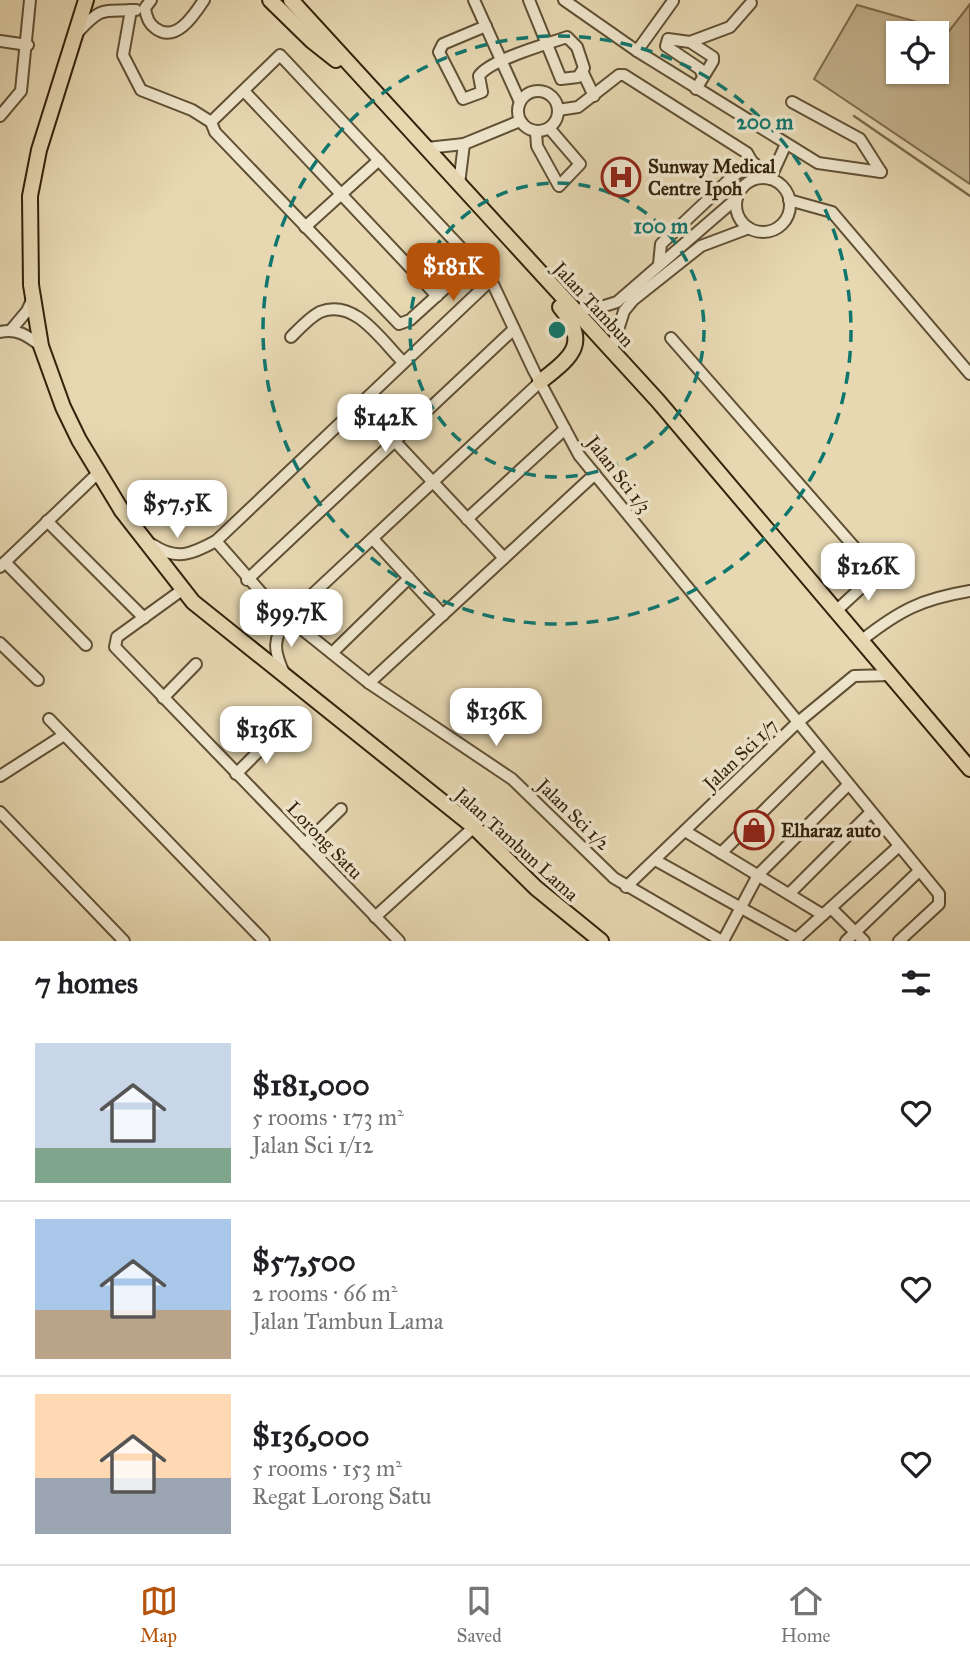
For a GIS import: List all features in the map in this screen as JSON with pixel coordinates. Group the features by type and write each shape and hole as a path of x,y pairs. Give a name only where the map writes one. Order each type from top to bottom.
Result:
{"main road":[{"path":"270,0 312,41 362,79"},
{"name":"Jalan Tambun","path":"291,0 662,406 970,769"},
{"name":"Jalan Tambun Lama","path":"85,3 33,173 30,241 33,297 41,346 63,407 97,472 138,534 178,585 286,678 474,827 536,888 601,941"},
{"path":"520,253 574,326 577,336 573,351 540,382"}],"street":[{"path":"0,116 21,91 28,45 30,0"},
{"path":"74,37 97,12 104,9 131,10 148,4 150,23 156,29 170,33 179,30 204,0"},
{"path":"263,0 281,11"},
{"path":"474,0 520,102 520,121"},
{"path":"529,0 561,79 568,81 583,73"},
{"path":"564,0 696,89 818,163 881,172 860,139 792,102"},
{"path":"637,51 673,1"},
{"path":"690,41 730,27 751,3"},
{"path":"131,10 123,55 141,90 192,110 213,127 399,324 410,320 474,262"},
{"path":"486,26 441,47 439,52 460,97 466,100 482,92 479,74 501,61 567,37 572,40 594,96"},
{"path":"696,89 703,76 713,57 690,41 671,37 666,43 668,48 700,69 703,76"},
{"path":"0,41 28,45"},
{"name":"Jalan Sci 1/3","path":"244,91 281,55 491,280 579,455 940,896 935,907 899,941"},
{"path":"558,110 576,108 619,75 624,75 747,153 766,178 782,187 789,200 787,217 775,229 757,231 750,228 738,215 737,198"},
{"path":"213,127 244,91 437,296"},
{"path":"520,102 526,95 540,91 553,98 558,110 556,121 549,128 536,132"},
{"path":"520,121 536,132"},
{"path":"427,148 464,144 520,121"},
{"path":"536,132 537,146 559,186 580,164 549,128"},
{"path":"458,184 464,144"},
{"path":"574,310 598,308 617,302 737,198 746,184 766,178 786,144"},
{"path":"305,227 379,160"},
{"path":"659,264 661,244 733,176 754,163"},
{"path":"789,200 832,212 970,374"},
{"path":"611,352 624,311 633,300 701,246 750,228"},
{"path":"138,534 164,552 176,556 191,554 216,541 491,280"},
{"path":"6,331 27,311 33,297"},
{"path":"290,337 318,313 339,307 351,312 403,362"},
{"path":"247,580 514,329"},
{"path":"6,331 30,337 41,346"},
{"path":"671,338 877,572 837,610"},
{"path":"286,678 276,655 275,636 287,618 540,382"},
{"path":"359,403 504,558"},
{"path":"467,519 565,429"},
{"path":"86,645 1,565 97,472"},
{"path":"369,683 595,474"},
{"path":"47,522 144,618"},
{"path":"373,539 443,615"},
{"name":"Jalan Sci 1/2","path":"216,541 247,580 287,618 369,683 512,779 626,887 723,941"},
{"path":"332,653 409,578"},
{"name":"Lorong Satu","path":"178,585 144,618 117,637 114,645 399,941"},
{"path":"862,640 895,614 919,602 970,591"},
{"path":"0,643 38,680"},
{"path":"163,698 196,664"},
{"name":"Jalan Sci 1/7","path":"626,887 797,723 854,676 891,675"},
{"path":"49,719 264,941"},
{"path":"0,776 64,735"},
{"path":"236,774 274,736"},
{"path":"721,853 822,753"},
{"path":"723,941 758,875 848,785"},
{"path":"305,844 341,810"},
{"path":"0,812 124,941"},
{"path":"789,894 871,813"},
{"path":"375,917 474,827"},
{"path":"685,831 789,894 827,911 864,941"},
{"path":"655,860 795,940 898,846"},
{"path":"846,941 919,871"}],"shaded area":[{"path":"970,4 970,184 814,79 857,5 914,21 886,21 886,84 949,84 949,31"}],"waterway":[{"path":"854,116 970,196"}],"place":[{"name":"Sunway Medical Centre Ipoh","path":"621,177"},
{"name":"Elharaz auto","path":"754,830"}]}
